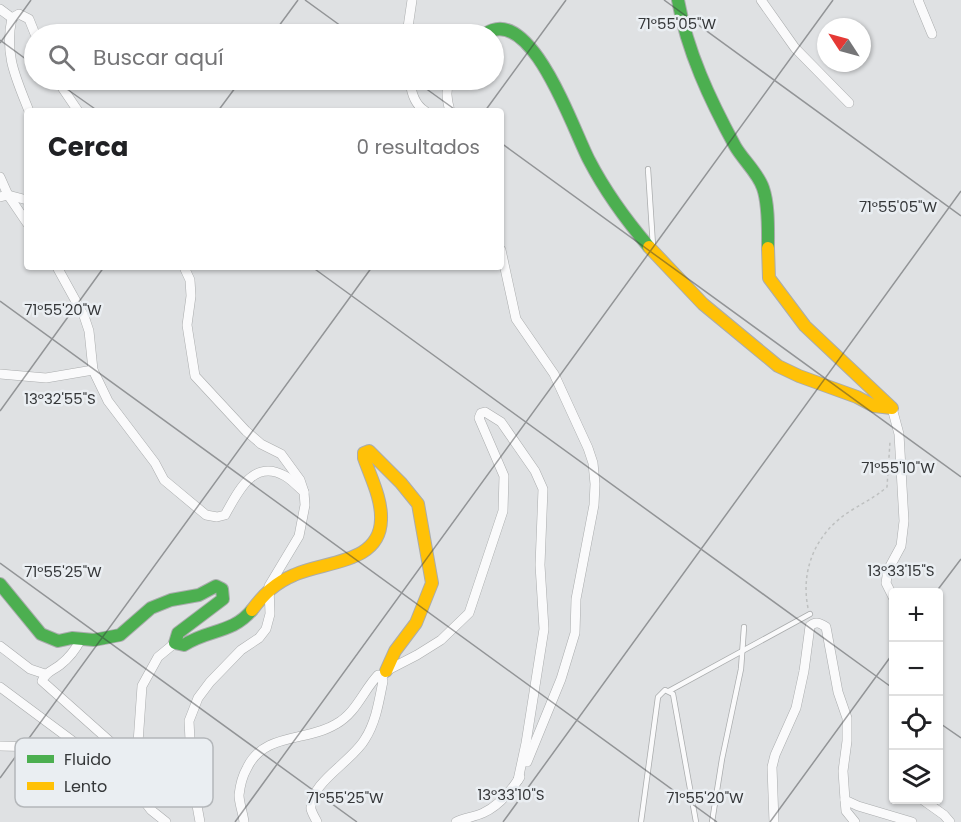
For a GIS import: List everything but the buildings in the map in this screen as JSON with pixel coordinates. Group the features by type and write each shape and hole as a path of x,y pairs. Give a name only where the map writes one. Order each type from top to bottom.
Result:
{"street":[{"path":"408,24 412,0"},
{"path":"678,0 683,29 708,93 736,147 763,188 768,225 769,278 805,326 892,408 899,434 904,521 901,546 888,570 886,583 889,589"},
{"path":"761,0 795,48 849,103"},
{"path":"918,0 932,34"},
{"path":"0,9 12,18"},
{"path":"28,108 10,64 8,33 12,18 20,14 29,19 31,24"},
{"path":"504,30 512,30 531,49 546,73 576,136 607,192 653,252 684,285 725,324 782,368 855,396 874,406 892,408"},
{"path":"64,90 76,108"},
{"path":"411,90 420,108"},
{"path":"448,90 449,108"},
{"path":"0,177 4,196 24,219"},
{"path":"4,196 24,199"},
{"path":"456,822 482,814 494,807 513,789 518,780 561,679 575,633 576,599 594,505 593,463 588,448 554,374 516,319 504,264"},
{"path":"59,270 84,316 89,331 93,370 108,401 155,463 164,480 206,515 216,518 225,515 243,484 263,471 272,471 285,477 304,492"},
{"path":"185,270 190,280 191,296 187,325 195,376 246,431 261,444 281,454 300,480 305,505 299,536 269,586 270,614 266,629 259,638 240,650 198,698 189,721 190,738"},
{"path":"0,374 46,378 93,370"},
{"path":"244,822 239,796 244,775 250,762 266,747 337,724 354,709 378,675 384,674 441,640 468,613 503,511 505,495 504,476 479,418 481,413 485,412 501,422 535,471 543,489 540,565 544,629 518,780"},
{"path":"176,643 184,645 202,635 226,631 254,608 269,589 307,569 368,551 375,542 380,529 382,511 364,453 369,451 401,483 417,504 432,583 416,623 395,651 384,674 374,722 365,739 357,752 322,783 314,796 311,809 317,822"},
{"path":"0,584 41,634 58,641 72,638 94,640 120,635 151,608 171,600 199,595 216,586 222,589 223,599 178,633 176,643 158,657 142,686 138,738"},
{"path":"774,822 772,767 796,708 810,626 814,623 820,623 826,627 838,692 847,718 843,771 845,800 846,811 855,822"},
{"path":"81,639 76,650 45,675 42,681 106,738"},
{"path":"0,646 30,669 45,675"},
{"path":"0,687 69,738"},
{"path":"0,746 15,746"},
{"path":"845,800 912,822"},
{"path":"929,804 950,822"},
{"path":"149,807 166,822"},
{"path":"197,807 200,822"}],"lane":[{"path":"648,170 653,252"},
{"path":"641,822 658,697 661,692 669,691 810,614"},
{"path":"712,822 722,759 734,708 744,627"},
{"path":"669,691 673,694 696,822"}],"path":[{"path":"810,614 808,605 810,557 824,534 840,518 872,500 887,487 890,435"}],"traffic: fast":[{"path":"678,0 687,38 708,93 735,146 758,177 763,188 767,210 768,248"},
{"path":"504,30 519,36 534,52 549,74 602,183 624,216 649,247"},
{"path":"0,584 41,634 58,641 72,638 94,640 120,635 151,608 171,600 199,595 216,586 222,589 223,599 178,633 175,643 184,645 228,627 244,618 252,610"}],"traffic: slow":[{"path":"649,247 703,304 778,366 874,406 892,408 805,326 769,278 768,248"},
{"path":"252,610 270,590 287,578 306,570 348,559 371,545 378,534 381,512 376,489 364,458 364,453 369,451 418,504 432,583 416,623 395,651 386,671"}]}
